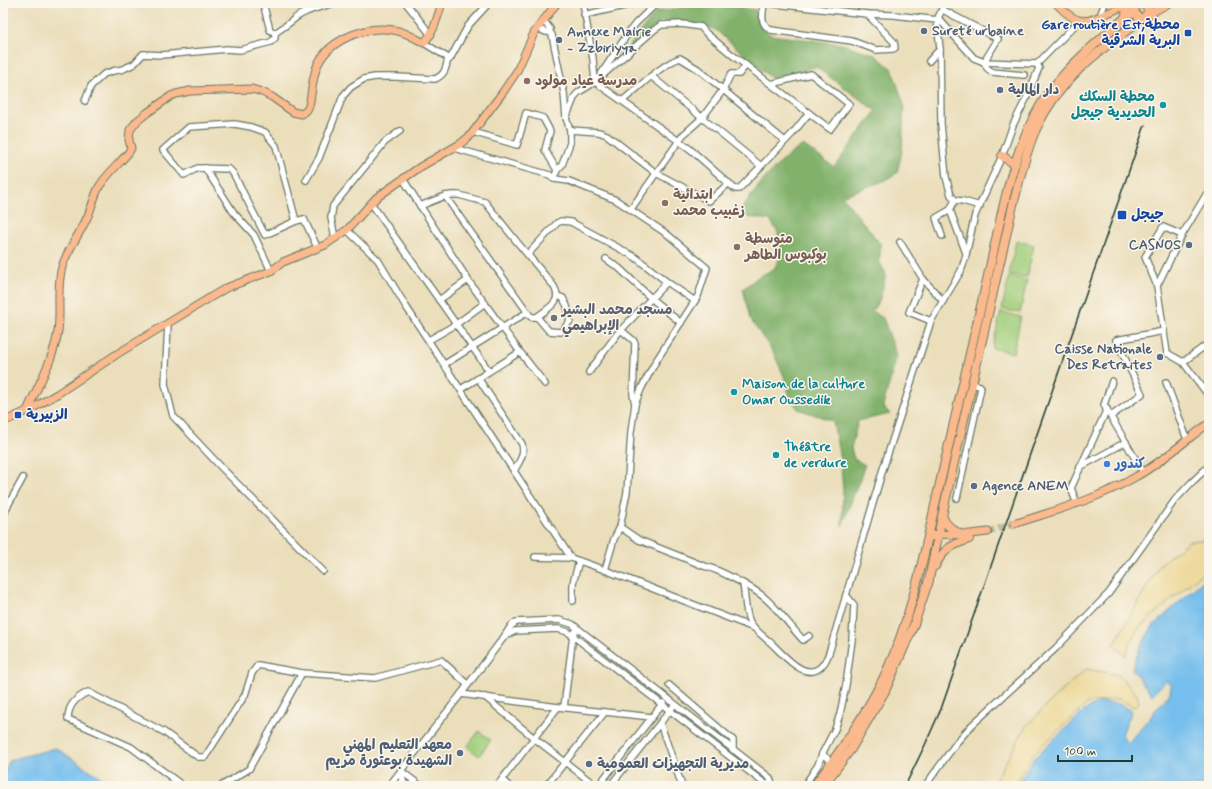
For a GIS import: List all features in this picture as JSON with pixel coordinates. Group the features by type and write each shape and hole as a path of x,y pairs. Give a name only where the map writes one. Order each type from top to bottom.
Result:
{"highway":[{"path":"814,786 832,762 864,713 885,674 899,639 942,516 1022,172 1036,130 1053,99 1080,68 1105,46 1146,16 1168,3"},
{"path":"1125,18 1126,11 1136,6 1148,7 1149,11 1146,16 1139,18 1136,6"},
{"path":"928,584 944,467 1007,196 1015,164 1027,129 1057,80 1081,56 1125,18 1136,6"},
{"path":"1002,156 1015,164"},
{"path":"942,516 951,529 967,537"},
{"path":"823,786 850,749 885,691 913,627 928,584 942,554 951,546 967,537"}],"main road":[{"path":"27,411 56,342 59,316 59,283 66,256 85,222 99,188 129,152 131,148 129,140 130,130 137,121 176,94 201,90 252,89 272,97 293,112 302,114 309,106 318,64 325,53 337,43 360,33 383,29 398,31 424,43 431,35 442,3"},
{"path":"3,422 27,411 57,394 117,354 226,288 271,271 283,262 317,248 336,238 347,230 371,203 403,179 454,148 473,132 492,108 517,70 537,28 557,3"},
{"path":"1056,3 1068,14 1080,20 1087,21 1136,6"},
{"path":"1014,524 1077,504 1105,493 1143,472 1209,423"},
{"path":"935,536 967,537"}],"street":[{"path":"264,3 270,30 275,33"},
{"path":"85,101 91,86 104,74 123,69 134,64 143,54 162,55 227,49 240,50 271,42 275,38 275,33 293,20 306,13 335,3"},
{"path":"406,3 431,35"},
{"path":"306,180 321,154 343,96 351,87 366,78 396,77 434,79 440,77 444,72 448,58 450,59 468,26 489,3"},
{"path":"583,3 593,59 595,82 693,151 732,188 739,189 809,114"},
{"path":"584,15 638,3"},
{"path":"595,82 636,23 657,3"},
{"path":"867,14 894,42 894,49 876,50 852,41 771,30 765,26 763,21 765,3 867,14 938,19 974,58 984,62 1037,64"},
{"path":"945,3 938,19 941,124 948,187 955,200 980,206"},
{"path":"1100,16 1105,3"},
{"path":"943,10 998,39 984,62"},
{"path":"543,20 550,28"},
{"path":"743,584 749,620 754,628 794,664 808,672 820,667 826,660 883,469 931,321 961,271 975,215 1026,99 1038,68 1037,64 1080,20"},
{"path":"566,118 575,96 579,92 595,82 661,25 682,24 701,27 706,33 746,65 830,129 849,104 811,74 771,84"},
{"path":"537,28 550,32 552,35 564,93 566,118 570,130 570,143 562,165 557,170 554,179"},
{"path":"424,43 448,58"},
{"path":"930,61 940,49"},
{"path":"622,101 651,76 680,58 698,69 785,141"},
{"path":"984,62 987,68 992,72 1024,75"},
{"path":"631,209 679,141 702,118 723,90 731,74 738,74 746,65"},
{"path":"651,76 760,166"},
{"path":"473,132 517,145 526,113 543,118 550,131 545,150 557,170"},
{"path":"296,221 276,146 265,132 252,127 235,124 189,127 163,150 184,175 198,168 229,168 265,235 304,219 317,248"},
{"path":"570,130 599,132 607,135 656,173 709,201 729,184"},
{"path":"336,238 331,218 333,206 385,142 400,131"},
{"path":"454,148 550,175 554,179 569,181 613,198 667,234 707,268 702,288 656,361 635,404 631,432 627,492 620,526 614,539 606,570"},
{"path":"205,168 234,213 254,235 271,271"},
{"path":"403,179 468,280 545,384"},
{"path":"1157,286 1182,235 1209,190"},
{"path":"420,206 445,196 459,195 486,202 553,285 559,299 567,306 570,321 561,332 549,331 537,318 531,317 526,312 445,196"},
{"path":"942,236 936,218 950,210 955,200"},
{"path":"371,203 489,371"},
{"path":"950,210 966,253"},
{"path":"528,254 557,223 561,221 571,222 635,257 667,282 695,301"},
{"path":"1182,235 1164,227 1145,257 1157,286 1167,353 1183,362 1209,396"},
{"path":"347,230 378,260 405,305 571,558"},
{"path":"900,242 923,279 943,300"},
{"path":"606,258 681,323"},
{"path":"923,279 909,312 931,321"},
{"path":"439,300 468,280"},
{"path":"589,372 621,330 667,282"},
{"path":"537,318 559,299"},
{"path":"429,340 456,325 485,303"},
{"path":"445,364 526,312"},
{"path":"168,324 166,384 173,416 221,468 323,571"},
{"path":"621,330 633,340 635,344 633,395 635,404"},
{"path":"1111,416 1142,394 1116,340 1164,331"},
{"path":"1183,362 1209,343"},
{"path":"461,389 520,352"},
{"path":"478,378 522,444 524,450 523,455 514,471"},
{"path":"1112,382 1104,405 1143,472"},
{"path":"1166,382 1187,439"},
{"path":"957,498 981,388 980,386 972,384"},
{"path":"1077,504 1071,488 1107,410"},
{"path":"1080,467 1126,442"},
{"path":"925,786 972,725 1056,648 1109,593 1175,500 1209,466"},
{"path":"3,518 7,507 23,478"},
{"path":"620,526 639,540 713,568 743,584 765,597 803,640 809,636"},
{"path":"535,557 571,558 606,570 754,628"},
{"path":"573,601 573,583 578,561"},
{"path":"804,786 818,765 838,722 846,685 852,640 854,605 846,595"},
{"path":"389,786 468,685 511,626 516,622 559,620 572,624 770,778 773,786"},
{"path":"504,637 515,631 558,629 568,632 764,783 773,786"},
{"path":"497,786 534,738 561,707 573,635 578,629"},
{"path":"183,786 131,747 68,719 68,711 78,697 88,692 164,732 198,757 205,757 244,695 252,673 258,665 302,673 375,678 441,660 468,685"},
{"path":"221,786 249,769 302,673"},
{"path":"669,685 733,740 733,750"},
{"path":"461,694 561,707 653,716 662,721 678,717"},
{"path":"485,697 534,738 597,786 667,698"},
{"path":"682,710 689,702"},
{"path":"610,786 675,704"},
{"path":"546,786 605,712"},
{"path":"662,721 682,786"},
{"path":"822,754 832,762"},
{"path":"401,771 405,786"},
{"path":"401,771 421,786"},
{"path":"502,780 509,786"}],"green space":[{"path":"696,5 729,6 758,10 761,28 771,35 841,44 874,54 892,69 904,105 902,151 897,173 883,181 842,196 881,245 879,261 886,274 880,299 872,311 883,318 897,356 883,406 890,414 858,421 851,448 854,459 865,465 842,526 843,491 841,465 833,421 798,409 790,397 784,376 773,352 750,319 743,289 758,277 774,269 781,256 778,233 770,220 748,217 740,211 768,175 794,151 803,145 834,167 876,111 816,67 771,78 716,30 700,24 661,21 620,57 656,12"},
{"path":"1016,241 1034,245 1027,277 1009,274"},
{"path":"1009,276 1027,280 1020,313 1002,309"},
{"path":"1001,312 1021,317 1013,353 992,348"},
{"path":"479,731 491,740 479,756 467,747"}],"sand":[{"path":"1209,533 1209,567 1139,628 1130,642 1126,656 1114,645 1159,565 1189,541 1202,540"},
{"path":"1086,669 1119,675 1137,695 1139,703 1134,707 1118,699 1088,703 1032,755 1014,786 994,786 995,781 1026,726"}],"water":[{"path":"1209,575 1209,786 1017,786 1034,758 1084,711 1100,702 1119,704 1132,711 1122,734 1127,744 1170,693 1171,685 1166,681 1152,695 1132,669 1141,645 1153,626"},
{"path":"56,748 114,786 3,786 3,775 10,760"}],"waterway":[{"path":"1207,477 1209,481"}],"tunnel":[{"path":"988,532 1014,524"}],"railway":[{"path":"905,786 941,709 1145,125"}],"place":[{"name":"Sureté urbaine","path":"924,31"},
{"name":"Gare routière Est;محطة البرية الشرقية","path":"1188,33"},
{"name":"Annexe Mairie - Zzbiriyya","path":"559,40"},
{"name":"مدرسة عياد مولود","path":"527,81"},
{"name":"دار المالية","path":"1000,90"},
{"name":"محطة السكك الحديدية جيجل","path":"1163,105"},
{"name":"ابتدائية زغبيب محمد","path":"665,203"},
{"name":"جيجل","path":"1122,215"},
{"name":"CASNOS","path":"1189,245"},
{"name":"متوسطة بوكبوس الطاهر","path":"737,247"},
{"name":"مسجد محمد البشير الإبراهيمي","path":"554,318"},
{"name":"Caisse Nationale Des Retraites","path":"1160,357"},
{"name":"Maison de la culture Omar Oussedik","path":"734,392"},
{"name":"الزبيرية","path":"18,415"},
{"name":"Théâtre de verdure","path":"776,455"},
{"name":"كندور","path":"1107,464"},
{"name":"Agence ANEM","path":"974,486"},
{"name":"معهد التعليم المهني الشهيدة بوعتورة مريم","path":"460,753"},
{"name":"مديرية التجهيزات العمومية","path":"589,764"}]}
